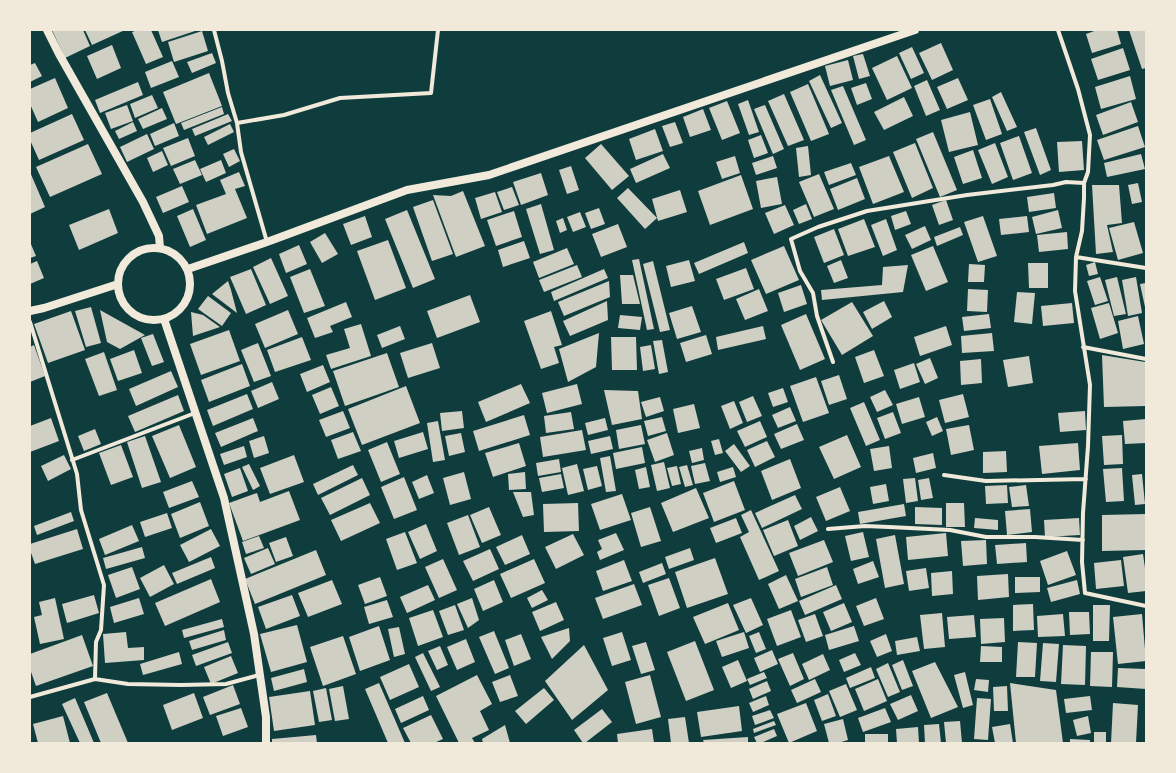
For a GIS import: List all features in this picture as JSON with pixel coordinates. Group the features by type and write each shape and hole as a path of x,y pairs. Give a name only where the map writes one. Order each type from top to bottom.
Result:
{"main road":[{"path":"47,30 59,54 143,202 159,236 160,248"},
{"path":"188,269 267,242 407,190 489,176 915,30"},
{"path":"147,248 160,248 171,252 181,259 188,269 191,281 189,293 184,304 175,313 164,319 153,320 142,318 132,313 125,305 120,295 118,284 120,272 126,261 136,253 147,248"},
{"path":"30,311 44,308 118,284"},
{"path":"164,319 224,498 254,634 266,716 266,743"}],"street":[{"path":"214,30 228,93 237,123 241,152 267,242"},
{"path":"237,123 284,115 340,98 431,93 438,30"},
{"path":"1058,30 1078,89 1090,135 1088,172 1084,183 1082,231 1076,257 1075,291 1090,385 1088,446 1083,513 1082,562 1085,593 1146,606"},
{"path":"833,362 817,316 813,293 800,271 791,239 818,227 867,211 967,195 1039,187 1066,182 1084,183"},
{"path":"1076,257 1146,268"},
{"path":"30,322 76,474 81,510 104,585 101,630 96,642 95,679"},
{"path":"1084,347 1146,359"},
{"path":"72,460 195,413"},
{"path":"944,475 986,481 1086,479"},
{"path":"828,529 865,526 889,527 950,530 986,537 1035,537 1083,540"},
{"path":"30,697 95,679 128,684 181,685 226,684 259,676"}],"building":[{"path":"52,30 83,30 90,46 65,58"},
{"path":"85,30 125,30 92,45"},
{"path":"138,30 151,30 163,57 146,64 132,32"},
{"path":"158,30 198,30 162,42"},
{"path":"1097,30 1117,30 1121,44 1092,53 1086,34"},
{"path":"1129,30 1146,30 1146,68 1142,69"},
{"path":"202,31 208,51 174,62 168,42"},
{"path":"941,43 953,70 932,80 919,53"},
{"path":"112,45 121,68 97,79 87,56"},
{"path":"912,47 924,73 911,79 899,53"},
{"path":"1123,48 1130,70 1098,80 1091,59"},
{"path":"212,53 216,63 192,73 187,62"},
{"path":"863,54 870,76 859,79 853,56"},
{"path":"897,56 912,88 887,100 872,68"},
{"path":"848,60 853,80 830,86 825,66"},
{"path":"172,61 179,77 151,88 145,72"},
{"path":"35,63 42,76 30,82 30,65"},
{"path":"209,73 222,106 176,124 163,92"},
{"path":"820,75 842,123 831,128 809,81"},
{"path":"1130,76 1136,99 1101,109 1095,87"},
{"path":"55,78 68,108 38,122 30,104 30,89"},
{"path":"958,78 968,100 947,109 937,87"},
{"path":"927,80 940,110 926,116 914,86"},
{"path":"138,82 143,95 100,113 95,100"},
{"path":"866,83 872,99 857,105 851,88"},
{"path":"808,84 829,134 811,141 790,92"},
{"path":"843,86 866,140 854,145 831,90"},
{"path":"1001,92 1017,127 1007,131 992,97"},
{"path":"784,94 804,140 788,146 768,101"},
{"path":"152,95 158,108 135,118 130,104"},
{"path":"904,97 913,116 884,130 874,112"},
{"path":"990,99 1002,134 986,140 973,105"},
{"path":"748,100 759,132 749,135 738,104"},
{"path":"727,101 740,133 722,140 709,108"},
{"path":"1131,102 1138,122 1103,135 1096,115"},
{"path":"127,105 133,121 111,129 105,113"},
{"path":"765,105 784,149 773,154 754,109"},
{"path":"222,107 224,114 184,130 181,123"},
{"path":"162,108 167,119 143,129 138,119"},
{"path":"703,109 711,130 690,137 683,117"},
{"path":"970,112 978,145 949,152 941,120"},
{"path":"72,114 84,140 39,160 30,140 30,133"},
{"path":"228,114 232,121 195,136 192,129"},
{"path":"133,122 137,131 119,139 115,131"},
{"path":"675,122 683,143 670,147 662,126"},
{"path":"174,123 179,136 155,146 150,134"},
{"path":"230,124 234,132 208,145 204,137"},
{"path":"1138,126 1145,147 1104,160 1097,140"},
{"path":"1036,128 1051,170 1040,175 1024,132"},
{"path":"655,129 663,151 636,160 629,139"},
{"path":"933,132 957,190 940,197 916,139"},
{"path":"147,134 154,149 127,162 120,147"},
{"path":"761,135 768,153 754,158 748,140"},
{"path":"1019,136 1032,173 1013,180 1000,143"},
{"path":"188,138 195,156 171,166 163,148"},
{"path":"1082,141 1084,170 1059,172 1057,142"},
{"path":"915,143 933,188 912,198 893,152"},
{"path":"995,143 1008,177 992,184 978,150"},
{"path":"88,144 102,174 50,197 36,167"},
{"path":"601,144 629,176 612,190 585,158"},
{"path":"808,146 811,175 799,177 796,148"},
{"path":"234,149 240,161 229,167 223,154"},
{"path":"973,150 982,178 963,184 954,157"},
{"path":"162,151 168,165 153,172 147,158"},
{"path":"663,154 670,168 636,183 630,169"},
{"path":"1141,154 1145,169 1107,177 1104,163"},
{"path":"735,156 740,173 722,179 716,162"},
{"path":"773,156 777,168 756,175 752,163"},
{"path":"889,156 904,192 873,204 859,167"},
{"path":"195,160 202,175 180,184 173,169"},
{"path":"221,160 226,173 206,182 200,169"},
{"path":"851,163 856,175 829,185 824,172"},
{"path":"571,166 579,190 567,194 559,170"},
{"path":"30,172 45,207 30,214"},
{"path":"239,172 245,186 235,189 247,218 207,234 196,205 226,194 220,180"},
{"path":"541,173 548,195 521,205 513,182"},
{"path":"819,174 834,209 814,217 799,182"},
{"path":"741,175 753,209 710,225 698,191"},
{"path":"777,177 782,204 761,208 756,181"},
{"path":"857,178 865,199 838,210 830,189"},
{"path":"1138,183 1142,202 1132,204 1128,185"},
{"path":"1092,185 1119,185 1122,223 1107,225 1113,252 1096,254"},
{"path":"182,186 189,202 163,213 156,197"},
{"path":"512,187 519,205 504,210 497,192"},
{"path":"628,188 657,218 645,229 617,198"},
{"path":"680,190 687,212 658,221 652,199"},
{"path":"463,191 485,246 456,257 433,195 451,196"},
{"path":"495,192 502,212 481,219 475,198"},
{"path":"1054,193 1056,208 1029,212 1027,197"},
{"path":"433,200 453,254 432,261 413,207"},
{"path":"946,200 953,220 939,225 932,205"},
{"path":"541,204 554,250 540,254 526,209"},
{"path":"806,204 812,219 799,224 793,210"},
{"path":"785,205 794,225 774,234 765,213"},
{"path":"599,208 605,224 591,229 585,213"},
{"path":"109,209 118,233 79,250 69,225"},
{"path":"193,209 206,240 190,247 177,216"},
{"path":"407,210 435,279 413,288 385,219"},
{"path":"1058,210 1062,228 1036,234 1032,217"},
{"path":"514,211 522,237 496,246 487,220"},
{"path":"906,211 911,224 895,230 891,216"},
{"path":"580,212 586,227 573,232 567,217"},
{"path":"365,216 372,237 351,245 343,224"},
{"path":"983,216 997,256 978,262 964,222"},
{"path":"1027,216 1029,232 1001,235 999,219"},
{"path":"563,218 567,230 560,233 556,221"},
{"path":"864,219 875,247 848,256 838,229"},
{"path":"886,219 897,250 883,256 871,225"},
{"path":"1134,222 1143,253 1118,260 1109,228"},
{"path":"618,224 627,247 601,257 592,234"},
{"path":"925,226 931,240 912,249 905,235"},
{"path":"960,227 963,235 937,246 934,237"},
{"path":"834,229 844,255 824,263 814,237"},
{"path":"1067,232 1068,249 1039,252 1037,235"},
{"path":"325,233 338,254 322,263 310,242"},
{"path":"388,240 406,288 375,300 357,251"},
{"path":"524,241 530,258 503,267 498,250"},
{"path":"30,242 36,256 30,258"},
{"path":"744,242 748,253 699,274 694,263"},
{"path":"299,245 307,264 286,273 279,254"},
{"path":"784,246 799,280 766,294 751,260"},
{"path":"933,246 948,282 926,291 911,255"},
{"path":"567,248 574,264 539,278 533,262"},
{"path":"271,258 288,296 270,304 253,267"},
{"path":"639,259 654,329 647,330 632,260"},
{"path":"689,260 695,281 671,287 666,266"},
{"path":"841,260 848,278 834,283 827,266"},
{"path":"37,261 44,278 30,284 30,264"},
{"path":"653,261 670,330 660,332 643,264"},
{"path":"1095,262 1098,274 1089,276 1086,265"},
{"path":"1028,263 1048,263 1048,288 1029,288"},
{"path":"969,264 985,265 984,282 968,282"},
{"path":"577,265 582,277 544,292 539,280"},
{"path":"908,265 903,292 822,300 821,290 882,285 883,267"},
{"path":"746,268 754,289 724,300 716,279"},
{"path":"251,269 266,305 246,314 230,277"},
{"path":"310,269 325,306 304,313 290,277"},
{"path":"604,269 608,278 554,301 551,292"},
{"path":"620,275 633,275 640,304 622,304"},
{"path":"1100,277 1108,301 1095,305 1087,281"},
{"path":"1117,277 1126,314 1114,316 1105,280"},
{"path":"1136,277 1142,313 1128,316 1122,280"},
{"path":"228,281 231,290 237,313 212,294"},
{"path":"609,281 610,297 564,316 558,302"},
{"path":"1146,283 1146,306 1145,307 1140,284"},
{"path":"801,285 807,304 784,312 778,293"},
{"path":"759,289 768,311 745,320 736,299"},
{"path":"968,289 988,290 987,312 967,311"},
{"path":"1017,292 1035,293 1032,324 1014,322"},
{"path":"470,295 480,322 437,338 427,311"},
{"path":"208,296 231,313 222,326 198,309"},
{"path":"607,301 608,320 570,336 563,321"},
{"path":"884,301 892,317 872,329 863,312"},
{"path":"346,302 352,317 330,326 333,332 315,338 307,318"},
{"path":"852,302 873,336 842,355 821,320"},
{"path":"1072,303 1074,323 1043,326 1041,306"},
{"path":"1109,303 1118,333 1100,339 1091,308"},
{"path":"692,306 701,332 677,339 669,313"},
{"path":"91,307 101,343 86,347 75,311"},
{"path":"100,310 145,335 120,349 107,342"},
{"path":"288,310 298,334 265,348 255,324"},
{"path":"71,311 85,350 48,363 34,324"},
{"path":"551,311 562,345 554,347 559,363 541,369 524,321"},
{"path":"191,312 203,315 220,327 193,336"},
{"path":"806,314 825,359 800,370 781,325"},
{"path":"989,314 991,328 964,331 962,317"},
{"path":"620,315 642,317 640,330 618,328"},
{"path":"1138,316 1144,344 1123,349 1118,321"},
{"path":"361,324 371,356 331,369 326,355 350,348 344,329"},
{"path":"400,326 405,339 382,348 377,335"},
{"path":"763,326 766,339 718,350 716,337"},
{"path":"946,326 952,345 920,356 914,337"},
{"path":"229,330 240,361 201,375 190,344"},
{"path":"599,333 596,367 568,382 559,349"},
{"path":"992,333 994,351 962,353 961,336"},
{"path":"153,334 164,362 152,366 141,338"},
{"path":"706,335 712,354 686,362 680,343"},
{"path":"302,337 311,360 275,372 267,350"},
{"path":"611,337 636,337 637,370 612,370"},
{"path":"662,340 668,372 659,374 653,341"},
{"path":"258,343 271,376 254,382 241,350"},
{"path":"432,343 440,368 408,378 400,353"},
{"path":"34,345 45,376 30,382 30,347"},
{"path":"651,345 655,369 643,371 640,347"},
{"path":"134,350 142,373 118,381 110,359"},
{"path":"874,350 884,376 864,383 855,357"},
{"path":"104,352 117,390 99,396 85,359"},
{"path":"387,353 399,387 345,406 333,371"},
{"path":"1102,355 1145,362 1146,406 1104,407"},
{"path":"1029,356 1033,383 1008,387 1003,360"},
{"path":"930,358 938,378 925,384 916,364"},
{"path":"981,359 982,383 961,385 960,361"},
{"path":"914,363 920,382 900,389 894,370"},
{"path":"242,364 250,386 209,402 201,380"},
{"path":"323,365 330,382 307,392 300,374"},
{"path":"171,371 178,387 136,406 129,389"},
{"path":"839,375 847,399 829,405 821,381"},
{"path":"816,377 829,413 803,422 790,386"},
{"path":"272,382 279,399 258,408 251,391"},
{"path":"521,384 530,403 486,422 478,402"},
{"path":"577,384 582,404 547,413 542,393"},
{"path":"406,386 420,423 362,445 348,409"},
{"path":"331,387 339,406 320,414 312,395"},
{"path":"783,388 788,402 773,407 768,393"},
{"path":"604,390 638,391 642,419 612,425"},
{"path":"885,390 893,405 877,412 870,397"},
{"path":"247,394 253,409 213,426 207,410"},
{"path":"963,394 969,417 945,423 939,400"},
{"path":"178,395 184,411 135,432 128,416"},
{"path":"753,396 762,416 747,422 739,402"},
{"path":"660,397 664,411 646,417 641,402"},
{"path":"919,397 925,417 902,424 896,404"},
{"path":"734,401 743,423 730,429 721,406"},
{"path":"864,402 880,440 866,446 850,408"},
{"path":"694,404 700,428 678,433 673,409"},
{"path":"790,407 796,421 778,428 772,415"},
{"path":"343,411 350,428 326,437 319,420"},
{"path":"462,411 464,428 442,431 440,413"},
{"path":"1085,411 1086,430 1060,432 1058,413"},
{"path":"571,412 574,429 546,433 544,416"},
{"path":"893,412 901,433 885,439 877,418"},
{"path":"524,415 530,435 479,451 473,431"},
{"path":"662,417 666,431 648,436 644,421"},
{"path":"937,417 943,431 932,436 926,422"},
{"path":"51,418 59,441 30,452 30,426"},
{"path":"253,418 258,431 221,447 215,433"},
{"path":"605,418 608,430 588,435 585,423"},
{"path":"1146,419 1146,443 1125,444 1123,421"},
{"path":"438,421 445,460 433,462 427,423"},
{"path":"760,421 767,437 745,447 737,431"},
{"path":"797,424 804,440 781,449 774,434"},
{"path":"179,425 196,467 170,478 152,436"},
{"path":"641,425 645,444 619,449 616,430"},
{"path":"969,425 974,450 951,455 946,429"},
{"path":"95,429 101,444 84,451 78,436"},
{"path":"582,430 586,450 543,457 540,437"},
{"path":"353,432 361,451 338,459 331,440"},
{"path":"423,432 428,449 399,458 394,441"},
{"path":"461,433 465,452 449,456 445,436"},
{"path":"667,433 674,455 655,462 647,440"},
{"path":"847,435 861,467 834,479 819,447"},
{"path":"1122,435 1123,464 1104,465 1102,436"},
{"path":"145,436 161,482 142,488 127,442"},
{"path":"264,436 269,453 254,458 249,441"},
{"path":"610,436 613,449 591,454 588,441"},
{"path":"719,439 723,453 715,455 711,441"},
{"path":"767,441 775,457 755,467 747,450"},
{"path":"387,442 400,474 381,482 368,450"},
{"path":"519,443 526,466 493,477 485,453"},
{"path":"1078,443 1080,470 1042,474 1039,446"},
{"path":"734,444 750,466 741,472 725,451"},
{"path":"121,445 133,477 111,485 99,453"},
{"path":"244,446 247,457 224,465 220,454"},
{"path":"889,446 892,468 874,471 870,449"},
{"path":"642,447 645,463 616,469 613,453"},
{"path":"702,448 704,460 692,463 689,451"},
{"path":"1006,451 1007,472 983,473 983,452"},
{"path":"933,453 936,468 916,473 913,458"},
{"path":"64,455 71,469 48,481 41,466"},
{"path":"294,455 304,482 270,494 260,468"},
{"path":"610,456 616,491 606,492 600,458"},
{"path":"559,459 561,472 538,476 536,463"},
{"path":"790,459 801,488 772,500 761,471"},
{"path":"664,462 670,488 657,491 651,465"},
{"path":"705,463 710,481 695,484 691,466"},
{"path":"249,464 260,486 253,490 242,467"},
{"path":"577,464 584,491 568,495 562,468"},
{"path":"353,465 358,475 318,495 313,484"},
{"path":"687,465 693,485 685,487 679,467"},
{"path":"597,466 602,486 588,490 583,469"},
{"path":"677,466 681,484 672,486 667,468"},
{"path":"646,467 650,487 639,489 635,470"},
{"path":"733,467 736,477 720,482 717,472"},
{"path":"240,468 248,491 232,497 224,474"},
{"path":"1122,468 1124,501 1106,502 1103,469"},
{"path":"464,472 471,499 450,505 443,478"},
{"path":"525,472 526,489 509,490 508,474"},
{"path":"561,474 564,488 542,492 539,478"},
{"path":"1142,474 1145,504 1135,505 1132,475"},
{"path":"427,475 434,493 419,499 412,482"},
{"path":"404,477 417,510 394,519 381,487"},
{"path":"362,478 370,495 330,515 321,498"},
{"path":"915,478 918,501 906,503 903,479"},
{"path":"929,478 933,498 921,500 918,480"},
{"path":"192,481 199,497 169,508 163,492"},
{"path":"734,481 745,510 714,522 703,493"},
{"path":"886,484 889,501 873,504 870,487"},
{"path":"1007,485 1008,503 986,504 985,486"},
{"path":"1026,485 1029,506 1012,507 1009,487"},
{"path":"840,487 850,511 826,521 816,497"},
{"path":"696,488 709,518 673,532 661,503"},
{"path":"289,491 300,520 243,541 229,503 257,493 260,502"},
{"path":"513,492 531,492 534,515 523,517"},
{"path":"622,494 631,520 600,530 591,504"},
{"path":"795,495 802,509 762,528 755,513"},
{"path":"200,502 209,526 180,538 171,514"},
{"path":"370,503 380,523 341,541 331,520"},
{"path":"578,503 579,531 544,532 543,504"},
{"path":"946,503 964,503 965,527 946,527"},
{"path":"904,504 906,516 860,524 858,512"},
{"path":"489,507 501,535 482,543 470,515"},
{"path":"650,507 661,541 641,547 631,513"},
{"path":"915,507 942,508 942,525 915,524"},
{"path":"1030,509 1032,532 1007,535 1005,511"},
{"path":"751,510 779,571 759,580 740,537 749,532 741,515"},
{"path":"71,512 74,521 37,535 34,526"},
{"path":"167,513 172,528 145,537 140,522"},
{"path":"1146,514 1146,550 1102,551 1102,515"},
{"path":"468,515 480,547 459,555 447,523"},
{"path":"811,517 818,531 800,540 794,526"},
{"path":"736,518 742,533 716,543 710,528"},
{"path":"975,518 998,520 998,530 974,528"},
{"path":"1079,518 1080,535 1045,537 1044,520"},
{"path":"788,520 798,546 774,556 763,530"},
{"path":"426,524 437,551 420,559 408,532"},
{"path":"132,525 139,541 105,555 99,539"},
{"path":"77,529 83,549 35,564 30,550 30,544"},
{"path":"211,529 220,546 189,562 180,545"},
{"path":"405,532 417,563 397,570 386,539"},
{"path":"863,532 869,557 851,561 845,536"},
{"path":"616,533 624,550 600,560 597,552 602,549 598,540"},
{"path":"946,533 948,556 908,560 906,537"},
{"path":"573,534 584,555 556,569 545,547"},
{"path":"522,535 530,554 505,565 496,547"},
{"path":"895,535 904,584 885,588 876,539"},
{"path":"259,536 264,548 246,554 242,542"},
{"path":"286,537 293,556 276,562 269,543"},
{"path":"824,540 833,562 798,576 789,553"},
{"path":"986,540 987,564 963,566 961,541"},
{"path":"1026,543 1027,562 997,564 995,545"},
{"path":"142,547 145,558 106,569 103,558"},
{"path":"268,548 275,564 251,574 244,558"},
{"path":"690,548 694,560 669,569 665,557"},
{"path":"490,549 499,569 473,581 463,561"},
{"path":"316,550 326,575 255,604 245,579"},
{"path":"1067,551 1076,575 1048,585 1040,561"},
{"path":"1143,554 1146,575 1146,591 1128,593 1123,557"},
{"path":"211,557 215,568 177,584 172,573"},
{"path":"715,558 728,594 687,608 675,572"},
{"path":"443,559 457,590 439,598 425,567"},
{"path":"534,559 545,583 511,598 500,574"},
{"path":"624,560 632,581 603,591 596,571"},
{"path":"1121,560 1124,586 1096,589 1094,563"},
{"path":"873,561 879,577 858,584 853,569"},
{"path":"662,563 666,574 643,583 639,572"},
{"path":"164,565 174,584 150,597 140,578"},
{"path":"132,567 140,589 116,598 108,575"},
{"path":"827,567 833,585 801,597 795,579"},
{"path":"926,568 929,588 909,591 906,571"},
{"path":"952,571 953,594 932,596 931,573"},
{"path":"1008,574 1009,597 978,600 977,576"},
{"path":"786,575 798,601 779,609 768,584"},
{"path":"380,577 387,596 365,604 358,585"},
{"path":"1015,577 1040,577 1040,592 1015,593"},
{"path":"669,578 680,608 659,616 648,585"},
{"path":"211,579 220,602 165,626 155,603"},
{"path":"332,580 342,604 308,617 298,593"},
{"path":"494,580 503,602 483,611 474,589"},
{"path":"1077,580 1080,594 1051,602 1047,588"},
{"path":"634,584 642,605 603,619 595,598"},
{"path":"428,585 435,600 407,613 400,597"},
{"path":"836,585 842,599 805,615 799,601"},
{"path":"542,590 548,600 532,608 527,598"},
{"path":"94,595 99,613 67,623 62,604"},
{"path":"292,595 300,616 266,629 258,607"},
{"path":"55,598 64,639 40,644 34,617 42,615 39,602"},
{"path":"139,598 144,614 114,623 110,607"},
{"path":"472,598 479,620 468,628 457,604"},
{"path":"751,598 763,625 746,633 733,605"},
{"path":"876,598 884,619 864,626 856,606"},
{"path":"387,600 393,617 369,624 364,607"},
{"path":"556,602 564,620 540,631 532,612"},
{"path":"728,603 739,630 705,644 693,617"},
{"path":"844,603 852,622 831,631 823,612"},
{"path":"1033,604 1034,630 1013,631 1013,605"},
{"path":"455,605 464,630 448,635 439,611"},
{"path":"1093,605 1110,605 1109,641 1093,641"},
{"path":"433,610 443,637 418,646 409,618"},
{"path":"791,610 801,637 777,646 767,619"},
{"path":"1069,612 1089,612 1090,634 1070,635"},
{"path":"942,613 945,647 924,649 920,615"},
{"path":"815,614 823,636 806,642 798,620"},
{"path":"1063,614 1065,636 1038,637 1037,616"},
{"path":"1142,614 1146,661 1118,664 1113,617"},
{"path":"974,615 976,637 949,639 947,617"},
{"path":"1004,618 1005,642 981,644 980,619"},
{"path":"222,619 224,627 184,638 182,630"},
{"path":"297,625 307,662 271,672 260,634"},
{"path":"379,626 390,660 360,671 349,637"},
{"path":"854,626 859,641 829,650 825,635"},
{"path":"399,627 405,654 394,657 388,629"},
{"path":"569,628 570,641 552,659 541,637"},
{"path":"224,630 226,640 192,650 189,641"},
{"path":"494,631 509,668 495,674 479,637"},
{"path":"126,632 128,648 144,647 144,660 105,663 103,634"},
{"path":"622,632 631,660 612,666 603,638"},
{"path":"744,632 749,648 722,657 716,641"},
{"path":"759,632 766,649 756,653 749,636"},
{"path":"521,634 531,659 514,666 505,640"},
{"path":"886,634 892,651 877,657 870,641"},
{"path":"82,635 93,666 36,686 30,669 30,654"},
{"path":"343,636 356,674 323,686 310,647"},
{"path":"917,637 920,651 897,655 895,641"},
{"path":"466,639 475,662 457,670 447,647"},
{"path":"695,641 714,690 686,701 667,652"},
{"path":"228,642 232,653 196,666 192,655"},
{"path":"646,642 655,670 641,674 632,646"},
{"path":"1018,642 1037,643 1035,677 1016,677"},
{"path":"1043,643 1059,644 1056,682 1040,681"},
{"path":"584,645 608,690 572,720 545,681"},
{"path":"1063,645 1086,646 1085,685 1061,684"},
{"path":"440,646 448,665 437,670 428,651"},
{"path":"981,646 1002,647 1002,662 980,662"},
{"path":"772,650 778,664 760,672 754,658"},
{"path":"179,652 182,664 143,675 140,664"},
{"path":"1091,652 1113,652 1112,687 1090,686"},
{"path":"423,653 440,687 431,691 415,657"},
{"path":"793,653 804,679 790,686 778,659"},
{"path":"855,653 861,665 844,672 839,660"},
{"path":"823,654 830,670 809,680 802,664"},
{"path":"231,656 238,673 211,684 204,667"},
{"path":"738,660 747,681 731,688 722,667"},
{"path":"903,660 913,686 902,690 892,665"},
{"path":"935,662 958,707 931,718 912,671"},
{"path":"888,663 900,692 888,697 876,669"},
{"path":"409,664 419,687 390,700 380,677"},
{"path":"871,667 875,678 850,688 846,678"},
{"path":"1118,668 1146,669 1146,689 1117,687"},
{"path":"304,669 307,682 274,691 271,678"},
{"path":"764,672 767,678 750,685 747,679"},
{"path":"965,672 973,705 963,708 954,675"},
{"path":"477,675 492,704 480,711 489,730 472,738 475,743 459,743 436,696"},
{"path":"510,675 518,696 500,702 492,682"},
{"path":"650,675 661,717 636,724 625,682"},
{"path":"815,679 821,692 797,703 791,690"},
{"path":"878,679 887,701 864,711 855,689"},
{"path":"976,679 989,680 988,692 974,690"},
{"path":"767,681 771,691 753,699 749,689"},
{"path":"379,683 405,743 388,743 365,689"},
{"path":"1010,683 1056,690 1063,743 1016,743"},
{"path":"846,684 857,710 840,717 829,691"},
{"path":"233,685 240,704 210,715 203,697"},
{"path":"343,686 349,719 335,721 329,689"},
{"path":"1007,686 1008,711 994,711 993,687"},
{"path":"326,688 332,720 319,722 313,691"},
{"path":"544,688 554,700 526,724 515,711"},
{"path":"310,691 315,725 274,731 269,697"},
{"path":"107,693 128,743 101,743 84,702"},
{"path":"194,693 203,718 172,730 163,705"},
{"path":"828,694 836,716 822,721 814,700"},
{"path":"911,695 918,711 898,720 890,704"},
{"path":"423,696 429,710 401,723 395,709"},
{"path":"766,696 769,705 753,712 749,703"},
{"path":"1090,696 1092,710 1066,713 1064,699"},
{"path":"75,698 94,743 80,743 62,704"},
{"path":"977,698 991,699 988,740 974,739"},
{"path":"806,703 817,731 789,743 777,714"},
{"path":"1113,703 1138,705 1136,743 1111,743"},
{"path":"739,706 742,731 701,737 697,712"},
{"path":"241,708 248,727 223,736 216,716"},
{"path":"885,708 891,722 863,732 858,718"},
{"path":"602,709 612,722 583,743 574,730"},
{"path":"770,710 774,718 755,725 752,716"},
{"path":"431,715 443,739 434,743 411,743 403,728"},
{"path":"63,716 70,743 38,743 33,724"},
{"path":"1088,716 1091,733 1077,736 1073,720"},
{"path":"685,717 689,743 671,743 668,719"},
{"path":"843,719 848,740 838,743 829,743 824,724"},
{"path":"774,721 776,725 754,733 753,729"},
{"path":"960,721 962,743 946,743 944,722"},
{"path":"939,724 941,743 925,743 924,725"},
{"path":"1010,724 1013,743 995,743 992,727"},
{"path":"505,725 510,743 483,743 482,739"},
{"path":"918,727 919,743 897,743 896,729"},
{"path":"652,729 654,743 618,743 617,734"},
{"path":"774,729 777,736 761,743 757,743 754,737"},
{"path":"1094,732 1106,732 1106,743 1094,743"},
{"path":"865,734 888,734 888,743 865,743"},
{"path":"316,735 317,743 272,743 272,739"},
{"path":"748,737 748,743 704,743 703,740"},
{"path":"1070,739 1090,740 1090,743 1070,743"}]}
